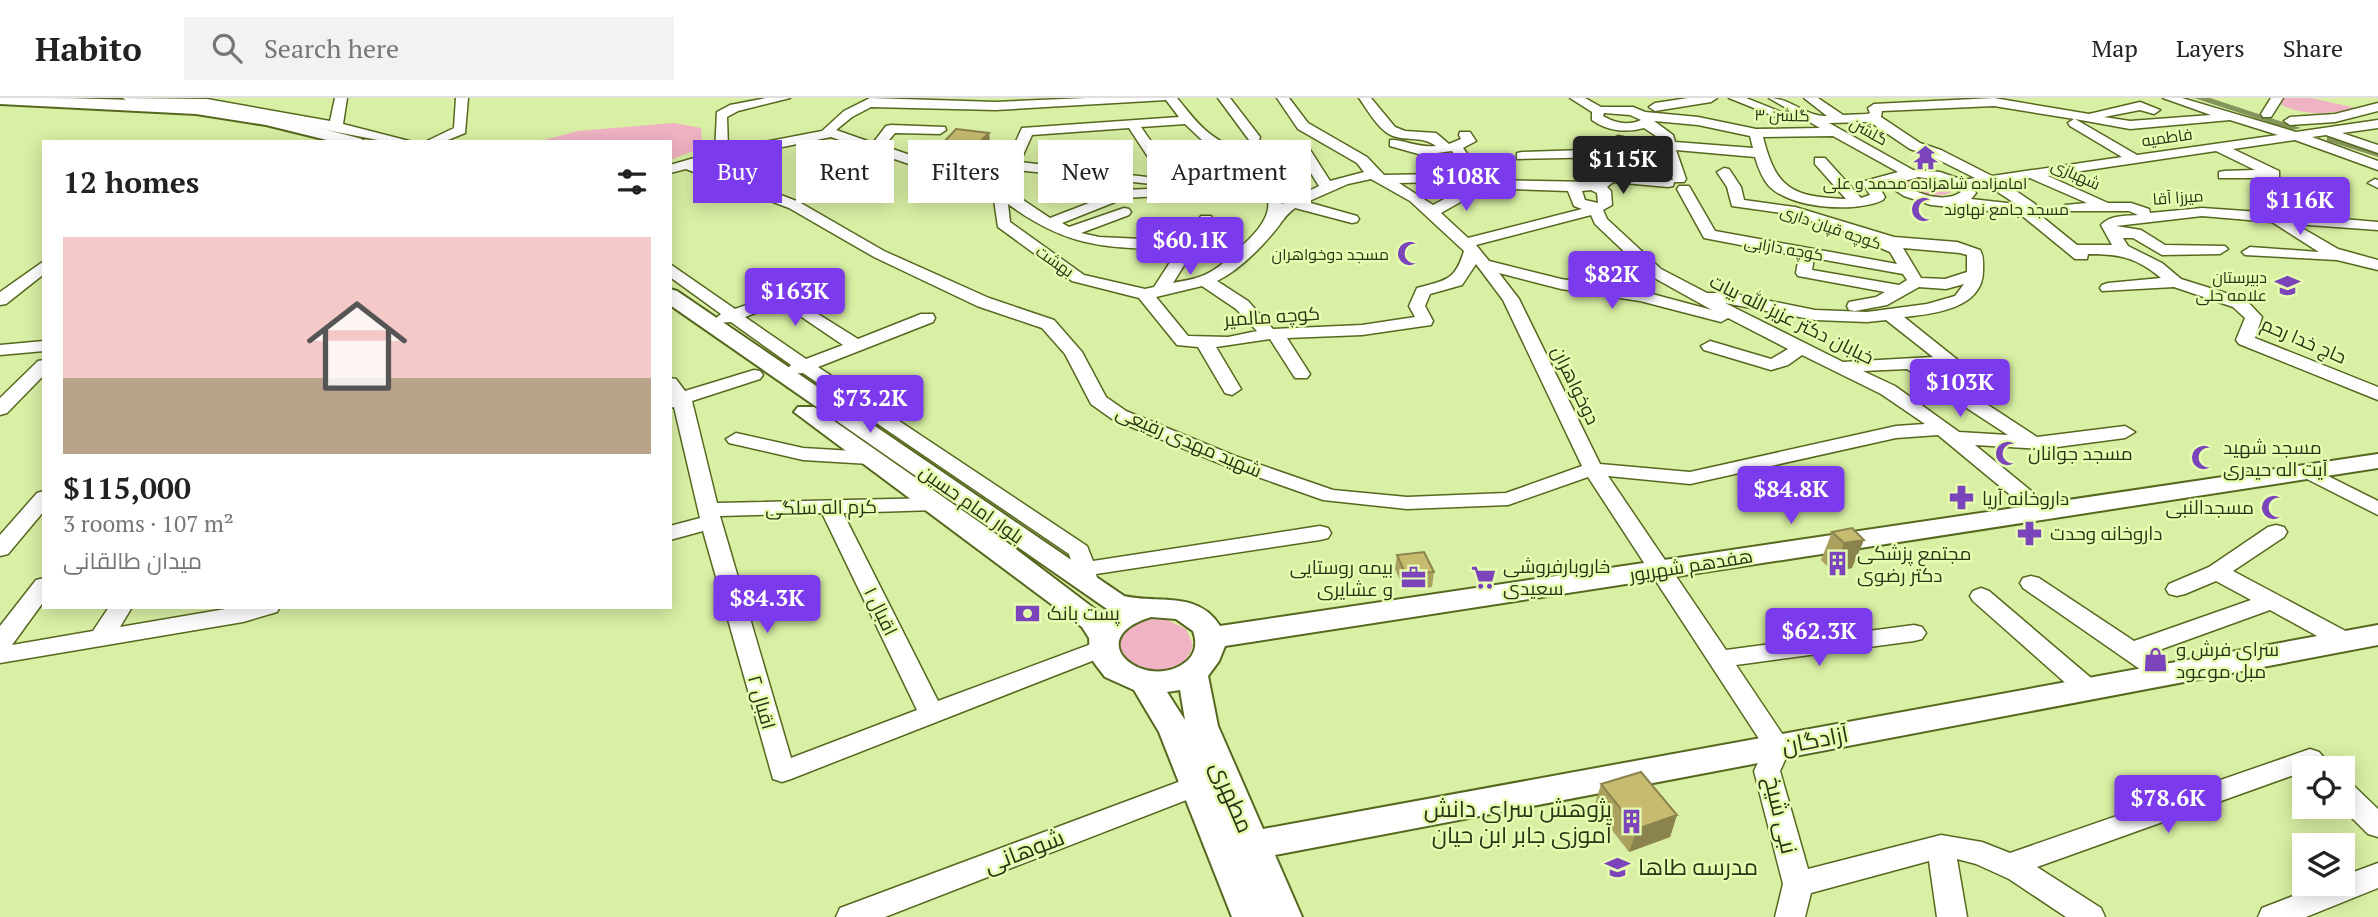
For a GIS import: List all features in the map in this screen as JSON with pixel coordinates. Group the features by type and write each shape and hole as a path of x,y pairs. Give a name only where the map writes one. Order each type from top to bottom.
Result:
{"main road":[{"path":"0,99 196,109 267,120 348,140"},
{"path":"0,106 183,116 240,125 303,140"},
{"name":"بلوار امام حسین","path":"672,296 722,319 1086,577 1114,603 1138,609"},
{"name":"بلوار امام حسین","path":"672,317 935,504 1092,620 1103,642"},
{"name":"هفدهم شهریور","path":"1211,638 2378,461"},
{"path":"1167,607 1183,611 1206,627 1211,638 1211,650 1206,661 1192,673 1163,682 1145,682 1115,670 1106,660 1103,642 1121,617 1138,609 1167,607"},
{"name":"آزادگان","path":"1253,845 2378,635"},
{"name":"مطهری","path":"1192,673 1202,726 1283,917"},
{"name":"مطهری","path":"1145,682 1175,731 1251,917"}],"street":[{"path":"129,98 207,103 398,140"},
{"path":"336,126 341,98"},
{"path":"436,140 460,130 461,98"},
{"path":"722,140 722,115 734,108 784,98"},
{"path":"849,140 828,130 848,114 874,101 991,111 1162,98"},
{"path":"1171,98 1196,128 1212,140"},
{"path":"1224,98 1254,137"},
{"name":"دوخواهران","path":"1283,98 1303,126 1362,160 1377,177 1406,192 1432,212 1484,264 1511,299 1593,468 1778,747"},
{"path":"1365,98 1391,132 1407,136 1432,136 1451,147 1482,184"},
{"path":"1576,98 1600,111 1617,109 1638,112 1716,104"},
{"path":"1735,98 1814,126"},
{"name":"گلشن","path":"1775,98 1814,126 1838,125 1909,173"},
{"path":"1810,98 1838,125 1872,117 1877,114 1874,108 1922,107 1970,100 2145,126 2229,117"},
{"path":"2038,109 2057,100 2052,98"},
{"path":"2169,98 2296,136 2378,166"},
{"path":"2217,98 2378,149"},
{"path":"2267,114 2271,99"},
{"path":"1689,119 1716,104"},
{"path":"2135,159 2071,121 2076,117 2140,106 2154,110"},
{"path":"2290,121 2335,118 2378,107"},
{"path":"1600,111 1596,115 1597,118 1613,125 1632,127 1638,112"},
{"path":"1612,178 1677,183 1668,138 1638,112"},
{"name":"گلشن ۳","path":"1638,112 1756,133 1814,126"},
{"path":"1872,117 1914,145 1990,180 2030,207 2027,210"},
{"path":"1023,140 1027,131 1189,120"},
{"path":"1133,124 1147,146"},
{"path":"1597,187 1612,178 1620,165 1620,151 1613,125"},
{"name":"فاطمیه","path":"1962,184 2377,125"},
{"path":"882,140 891,129 940,130"},
{"path":"782,143 832,133"},
{"name":"کوچه قپان داری","path":"1756,133 1774,183 1785,191 1818,200 1858,204 1878,197 1870,184 1873,181 1893,180"},
{"path":"1391,140 1401,147 1419,150 1451,147 1469,141 1465,135"},
{"path":"1914,145 1931,137"},
{"path":"2218,147 2274,174 2224,175"},
{"path":"1522,156 1670,150 1761,153"},
{"path":"1936,153 1972,160 1968,154"},
{"path":"1820,161 1858,204"},
{"path":"1311,163 1326,187"},
{"name":"شهید مهدی رفیعی","path":"679,166 794,205 879,254 983,302 1048,324 1073,352 1098,400 1119,415 1228,460 1330,496 1407,503 1508,499 1593,468"},
{"path":"1024,167 1147,181"},
{"name":"کوچه قپان داری","path":"1724,172 1734,187 1737,203 1790,210 1896,249 1914,276"},
{"path":"1953,201 1969,193 1962,184 1931,174 1909,173 1893,180 1897,187 1911,195 1953,201 2027,210 2079,253 2122,249 2110,229"},
{"name":"شهبازی","path":"2032,174 2106,206"},
{"path":"1311,194 1326,187 1377,177 1441,178 1482,184 1597,187 1604,191 1606,201 1603,206 1514,229 1468,247"},
{"name":"کوچه دارابی","path":"1677,183 1709,235 1807,252 1946,284 1975,275"},
{"path":"1432,212 1482,184"},
{"path":"1577,187 1575,190 1579,203 1595,209"},
{"path":"1049,222 1123,194 1147,194"},
{"path":"2268,201 2283,211 2266,211 2309,242 2375,267"},
{"name":"بهشت","path":"1001,203 1003,224 1078,278 1153,292"},
{"path":"1019,203 1069,232 1098,242 1188,246"},
{"path":"1276,203 1276,215"},
{"path":"1153,292 1205,281 1224,271 1254,246 1268,230 1276,215 1293,203 1352,219"},
{"path":"2070,208 2131,207 2155,216"},
{"name":"خیابان دکتر عزیز الله بیات","path":"1595,209 1601,221 1654,272 1749,323 1888,390 2045,512"},
{"path":"1069,232 1124,212"},
{"name":"میرزا آقا","path":"2110,229 2155,216 2202,212 2378,226"},
{"path":"1153,292 1206,219"},
{"path":"1702,298 1730,298 1815,315 1867,317 1929,309 1961,299 1975,275 1975,253 1963,247 1899,243 1851,227 1838,226"},
{"path":"2110,229 2136,233 2162,250 2220,249"},
{"name":"کوچه مالمیر","path":"1153,292 1183,341 1228,342 1272,334 1338,332 1425,321 1417,306 1423,291 1458,282 1466,273 1468,247"},
{"name":"حاج خدا رحم","path":"2122,249 2156,266 2175,282 2228,297 2249,310 2254,317 2245,340 2378,394"},
{"path":"1807,252 1804,273 1901,290"},
{"path":"2250,252 2347,258"},
{"path":"1484,264 1561,284 1641,296 1749,323"},
{"path":"0,300 42,269"},
{"path":"672,272 722,319 783,297 856,346"},
{"path":"1815,315 1881,301 1901,290 1914,276"},
{"path":"1205,281 1242,305 1272,334 1301,374"},
{"path":"2108,288 2175,282"},
{"path":"1841,367 1950,362 1889,314"},
{"path":"793,370 927,318"},
{"path":"1203,340 1232,389"},
{"path":"1710,345 1771,365 1800,348"},
{"path":"0,350 42,346"},
{"path":"1912,364 2031,442"},
{"path":"0,409 42,367"},
{"path":"674,394 754,375"},
{"name":"اقبال ۲","path":"674,394 782,772 932,714"},
{"path":"1593,468 1690,478 1896,432 2031,442 2125,432"},
{"path":"736,439 810,457 870,458"},
{"path":"2308,472 2378,509"},
{"path":"0,549 42,499"},
{"name":"کرم اله سلگی","path":"672,532 710,516 935,504"},
{"name":"اقبال ۱","path":"830,508 932,714"},
{"path":"2177,589 2217,572 2276,532"},
{"path":"1086,577 1320,533"},
{"path":"2217,572 2345,641"},
{"path":"2031,583 2166,675"},
{"path":"0,643 42,588"},
{"path":"1981,596 2088,689"},
{"path":"2131,651 2272,601"},
{"path":"101,638 120,609"},
{"path":"0,655 260,609"},
{"path":"1719,659 1914,633"},
{"path":"932,714 1103,642"},
{"name":"نبی شیخ","path":"1778,747 1767,771 1798,884"},
{"path":"2009,865 2292,765"},
{"name":"شوهانی","path":"851,917 1197,785"},
{"path":"2355,804 2378,826"},
{"path":"1941,846 1952,917"},
{"path":"1790,917 1798,884 1941,846 1983,853 2009,865 2090,917"},
{"path":"2273,917 2378,875"}],"shaded area":[{"path":"2284,98 2311,98 2356,108 2308,113 2280,104"},
{"path":"674,123 701,128 702,140 693,140 693,151 672,159 672,140 544,140 578,131"},
{"path":"1912,178 1941,181 1953,191 1935,196 1922,194 1905,185 1905,182"},
{"path":"1155,619 1167,620 1186,629 1193,645 1182,663 1166,671 1148,669 1132,662 1121,651 1119,638 1129,627"}],"building":[{"path":"956,129 989,133 982,140 946,140"},
{"path":"1852,528 1864,540 1844,543 1832,532"},
{"path":"1424,552 1434,572 1406,575 1397,555"},
{"path":"1641,772 1677,815 1637,829 1601,784"}],"waterway":[{"path":"2199,98 2296,128"},
{"path":"2331,139 2378,154"}],"place":[{"name":"امامزاده شاهزاده محمد و علی","path":"1925,157"},
{"name":"مسجد جامع نهاوند","path":"1924,209"},
{"name":"مسجد دوخواهران","path":"1409,254"},
{"name":"دبیرستان علامه حلی","path":"2287,286"},
{"name":"مسجد جوانان","path":"2008,453"},
{"name":"مسجد شهید آیت اله حیدری","path":"2203,458"},
{"name":"داروخانه آریا","path":"1962,498"},
{"name":"مسجدالنبی","path":"2274,507"},
{"name":"داروخانه وحدت","path":"2030,533"},
{"name":"مجتمع پزشکی دکتر رضوی","path":"1837,564"},
{"name":"خاروبارفروشی سعیدی","path":"1483,577"},
{"name":"بیمه روستایی و عشایری","path":"1413,578"},
{"name":"پست بانک","path":"1027,613"},
{"name":"سرای فرش و مبل موعود","path":"2156,660"},
{"name":"پژوهش سرای دانش آموزی جابر ابن حیان","path":"1632,822"},
{"name":"مدرسه طاها","path":"1618,867"}]}
